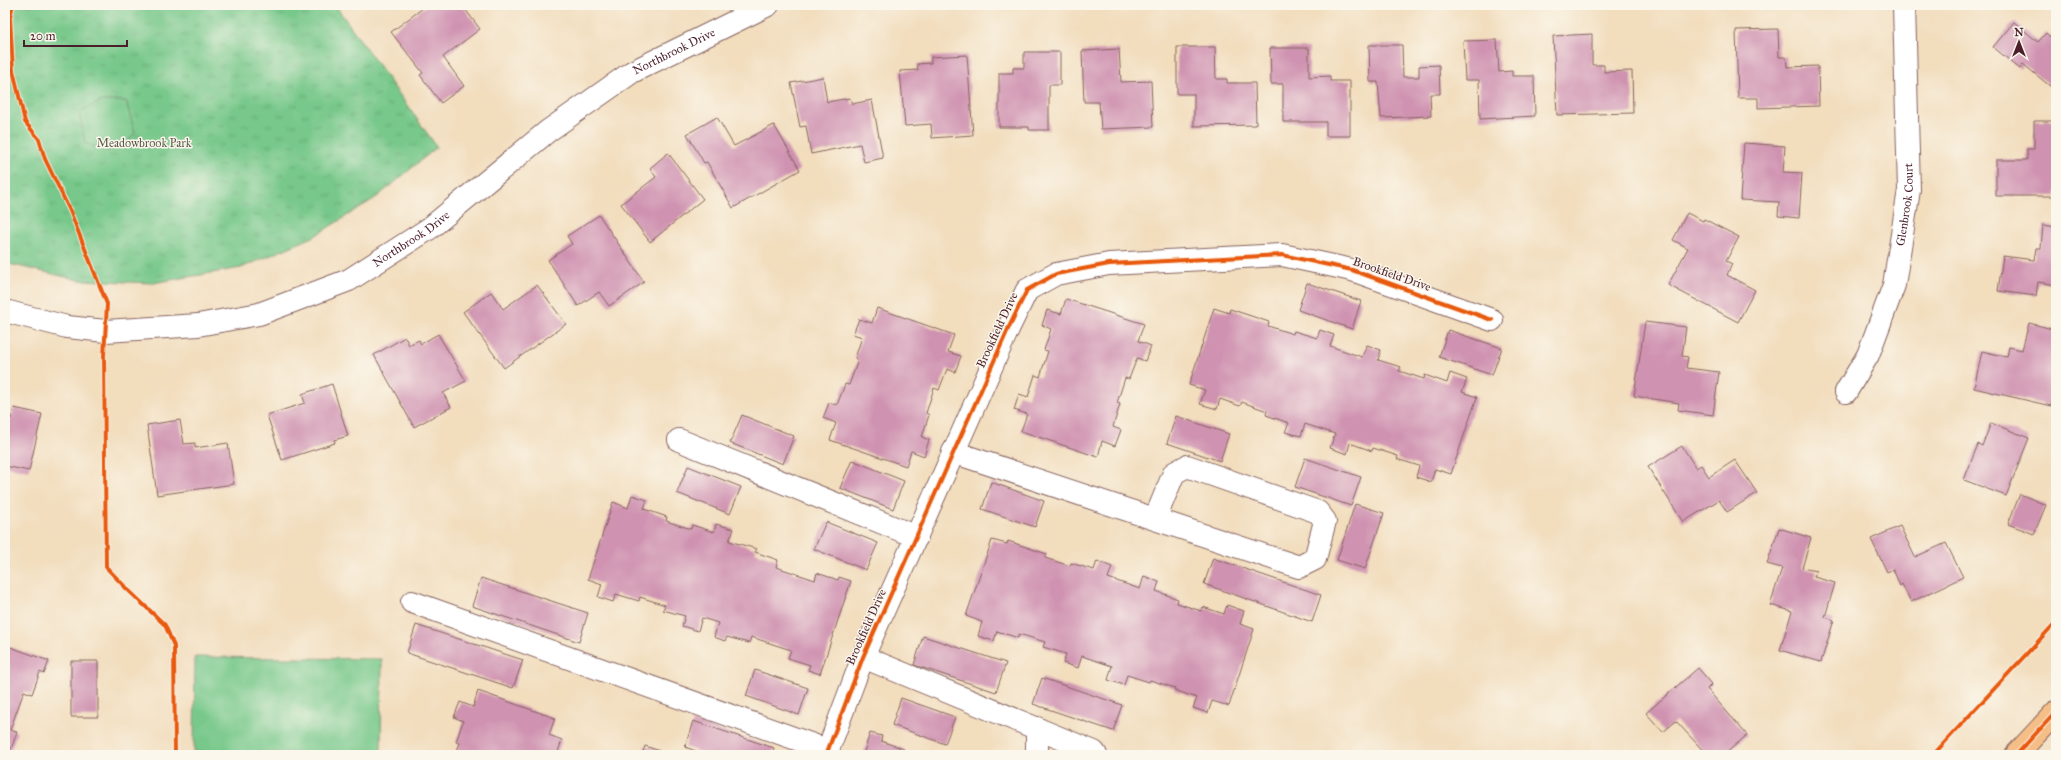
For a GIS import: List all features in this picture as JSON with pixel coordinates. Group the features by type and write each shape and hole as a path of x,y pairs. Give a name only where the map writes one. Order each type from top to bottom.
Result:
{"main road":[{"path":"2016,755 2056,712"}],"street":[{"name":"Northbrook Drive","path":"5,311 67,328 106,331 198,325 259,314 349,280 430,228 548,131 632,72 768,5"},
{"name":"Glenbrook Court","path":"1846,392 1868,355 1894,285 1909,190 1904,5"},
{"name":"Brookfield Drive","path":"827,753 863,657 917,537 953,452 1027,290 1056,274 1109,264 1282,255 1352,270 1492,320"},
{"path":"679,440 917,537"},
{"path":"953,452 1299,567 1315,559 1325,521 1318,512 1187,466 1174,473 1155,519"},
{"path":"412,602 827,753"},
{"path":"863,657 1037,728 1094,752 1096,755"},
{"path":"1037,728 1037,755"}],"green space":[{"name":"Meadowbrook Park","path":"5,5 335,5 437,147 377,197 313,237 241,268 152,283 79,280 5,263"},
{"path":"102,101 126,101 135,133 125,144 108,151 85,143 79,112"},
{"path":"195,657 382,659 381,754 194,752"}],"building":[{"path":"427,5 462,5 480,29 443,57 464,86 441,103 420,75 423,73 391,32"},
{"path":"2014,22 2038,42 2046,33 2050,37 2056,30 2056,91 2023,64 2020,69 1993,47"},
{"path":"1778,29 1779,57 1786,57 1787,67 1818,66 1819,106 1758,108 1758,98 1738,98 1736,30"},
{"path":"1592,34 1592,65 1604,65 1604,72 1632,71 1633,113 1557,115 1553,36"},
{"path":"1497,40 1499,72 1512,71 1512,76 1534,76 1535,116 1480,119 1479,80 1465,80 1463,41"},
{"path":"1369,45 1402,45 1403,77 1419,77 1419,66 1439,65 1440,94 1430,94 1431,116 1381,118 1378,82 1370,82"},
{"path":"1177,47 1215,47 1216,79 1227,79 1227,83 1255,83 1256,125 1194,126 1194,94 1177,94"},
{"path":"1270,48 1309,48 1309,77 1330,76 1330,81 1350,81 1350,136 1326,136 1326,122 1283,122 1283,84 1271,84"},
{"path":"1119,49 1121,82 1151,81 1153,127 1101,129 1099,102 1084,102 1082,51"},
{"path":"1024,52 1060,52 1060,85 1049,85 1049,130 1029,130 1029,127 999,127 999,73 1013,73 1013,68 1024,68"},
{"path":"967,55 973,135 932,138 931,124 905,126 900,71 918,70 917,64 931,63 931,57"},
{"path":"823,77 827,102 850,98 852,104 872,100 883,158 864,162 860,144 811,154 806,126 800,127 791,83"},
{"path":"717,117 734,146 774,125 800,170 733,208 707,162 704,163 687,134"},
{"path":"2034,121 2056,121 2056,196 1996,196 1996,160 2027,160 2027,149 2034,149"},
{"path":"1744,143 1785,146 1783,172 1802,173 1799,218 1778,216 1779,202 1740,200"},
{"path":"668,153 703,199 650,242 621,204 656,177 650,168"},
{"path":"1687,213 1703,221 1704,219 1739,237 1726,261 1732,264 1727,275 1755,290 1738,322 1668,285 1688,248 1673,240"},
{"path":"599,215 644,282 609,306 599,292 578,306 548,260 572,244 567,236"},
{"path":"2043,225 2056,227 2056,285 2038,282 2036,296 1998,291 2003,256 2034,260 2036,248 2041,248"},
{"path":"1307,283 1361,301 1352,329 1298,310"},
{"path":"537,285 566,324 504,368 463,312 491,292 503,309"},
{"path":"1066,299 1144,324 1138,341 1151,346 1145,361 1137,358 1129,379 1125,378 1117,403 1120,404 1113,427 1121,430 1115,446 1102,441 1098,457 1021,431 1027,414 1014,410 1019,394 1028,397 1035,375 1040,377 1048,351 1044,350 1051,329 1042,325 1047,310 1061,314"},
{"path":"877,308 954,335 948,352 961,356 955,372 947,369 939,390 934,388 926,413 929,415 922,437 929,440 924,456 911,451 906,466 830,440 836,423 823,418 829,403 837,405 845,384 849,385 858,360 855,358 862,337 853,334 859,319 872,323"},
{"path":"1214,308 1229,313 1230,309 1269,322 1268,326 1293,334 1294,331 1317,338 1320,330 1334,335 1330,346 1362,357 1367,345 1381,350 1378,360 1401,367 1399,371 1424,379 1425,375 1447,383 1450,373 1467,379 1462,392 1477,397 1451,474 1435,469 1431,482 1416,477 1419,466 1397,459 1398,456 1373,448 1372,451 1350,443 1347,454 1330,448 1335,434 1305,424 1301,436 1285,432 1289,423 1266,415 1267,411 1242,402 1240,406 1220,399 1217,409 1200,404 1205,390 1189,385"},
{"path":"1645,322 1686,327 1682,356 1688,357 1686,368 1719,372 1713,415 1678,410 1679,403 1634,396"},
{"path":"2029,323 2056,330 2056,386 2051,406 1974,388 1982,351 2007,357 2009,347 2022,350"},
{"path":"1448,330 1502,348 1492,375 1439,357"},
{"path":"438,334 466,381 443,393 451,407 414,427 374,355 405,337 409,345 419,340 421,344"},
{"path":"332,384 348,436 334,440 335,443 282,460 267,415 305,403 302,394"},
{"path":"14,408 42,414 29,471 5,466 5,417 11,419"},
{"path":"742,415 794,436 783,464 730,443"},
{"path":"1176,416 1229,434 1220,461 1167,443"},
{"path":"180,420 184,444 195,443 195,448 228,443 234,484 157,495 147,425"},
{"path":"1991,423 2029,438 2006,496 1964,480 1978,444 1982,446"},
{"path":"1682,446 1696,468 1701,465 1709,477 1735,460 1757,493 1727,512 1719,500 1683,522 1648,467"},
{"path":"1305,458 1361,477 1351,506 1295,487"},
{"path":"852,460 904,481 893,509 840,488"},
{"path":"688,466 741,487 730,514 677,493"},
{"path":"991,482 1044,501 1035,527 982,509"},
{"path":"2020,494 2046,505 2034,534 2008,524"},
{"path":"632,495 647,500 644,509 667,517 666,521 691,529 692,525 714,532 716,524 734,529 729,541 757,549 755,552 778,560 776,567 815,580 817,573 838,580 839,577 851,581 820,674 808,670 810,665 788,658 791,650 751,637 749,643 727,637 725,641 714,637 718,623 702,618 698,631 682,626 685,616 663,610 665,605 640,597 639,601 616,594 613,602 598,597 602,584 588,579 613,502 628,508"},
{"path":"1355,504 1384,513 1365,569 1337,560"},
{"path":"826,522 878,543 866,570 814,549"},
{"path":"1900,526 1915,557 1946,543 1963,577 1911,602 1902,584 1900,586 1893,569 1887,572 1871,539"},
{"path":"1779,528 1811,538 1802,568 1816,571 1814,577 1835,583 1825,617 1834,620 1821,662 1780,650 1792,611 1770,605 1782,568 1767,564"},
{"path":"992,540 1007,544 1008,541 1047,554 1045,558 1070,566 1071,563 1094,570 1097,561 1112,567 1108,578 1140,589 1144,576 1159,582 1156,591 1178,599 1177,603 1201,611 1203,607 1224,614 1227,605 1244,611 1240,624 1254,629 1229,706 1212,701 1208,713 1193,708 1197,698 1174,690 1175,688 1127,675 1124,685 1108,680 1112,666 1082,656 1078,668 1063,663 1066,654 1043,647 1045,642 1019,634 1018,638 997,631 994,641 978,636 982,622 966,616"},
{"path":"1213,558 1321,595 1312,622 1204,584"},
{"path":"481,578 588,613 579,642 472,606"},
{"path":"416,625 523,660 513,688 407,653"},
{"path":"923,636 1006,663 996,692 914,665"},
{"path":"5,645 49,661 44,674 40,672 32,694 24,691 10,730 17,732 9,755 5,755"},
{"path":"71,661 98,661 98,717 71,717"},
{"path":"1698,668 1712,684 1707,689 1747,735 1724,755 1707,755 1676,721 1663,732 1646,713"},
{"path":"755,670 808,688 799,715 746,696"},
{"path":"1042,678 1122,705 1113,731 1033,704"},
{"path":"478,691 555,718 549,735 562,740 557,755 548,752 547,755 455,755 460,743 456,742 463,721 454,717 460,702 473,707"},
{"path":"901,698 955,717 945,744 892,725"},
{"path":"693,721 774,748 772,755 707,755 685,747"},
{"path":"870,733 882,736 881,741 904,749 901,755 863,755"},
{"path":"645,746 660,751 659,755 642,755"}],"cycle path":[{"path":"13,5 10,17 13,70 25,122 39,139 45,159 70,211 107,304 104,356 106,567 165,625 174,646 175,755"},
{"path":"826,755 863,657 1009,327 1027,290 1056,274 1109,264 1282,255 1352,270 1492,320"},
{"path":"1933,755 2056,622"},
{"path":"2016,755 2056,712"}]}
